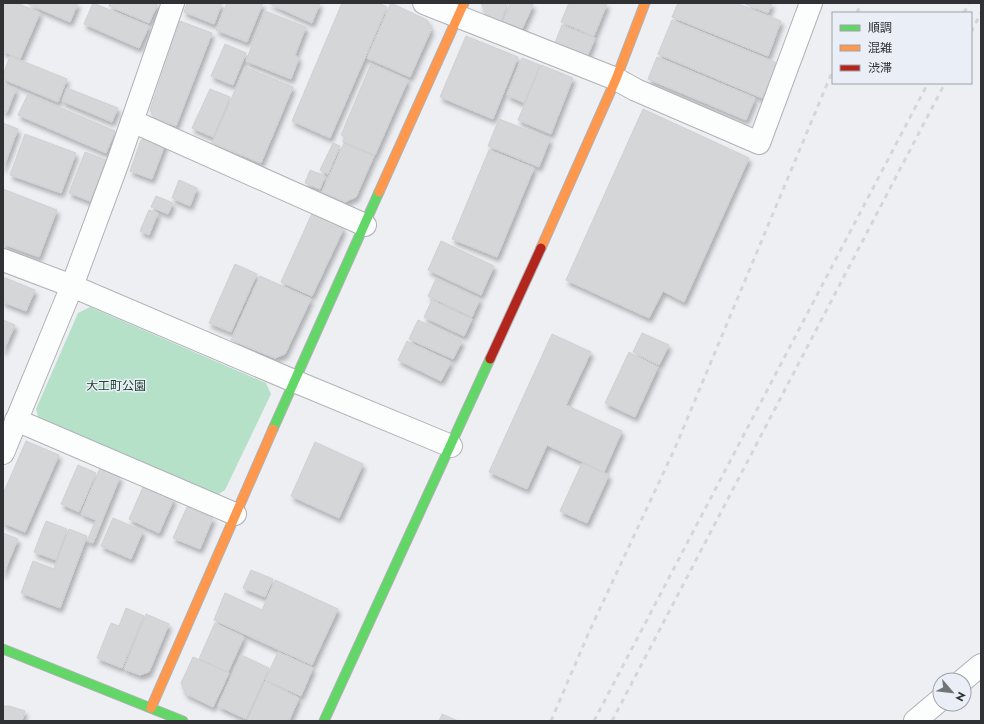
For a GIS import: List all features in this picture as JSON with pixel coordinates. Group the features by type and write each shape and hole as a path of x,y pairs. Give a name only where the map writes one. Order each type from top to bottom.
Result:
{"street":[{"path":"3,453 72,286 173,3"},
{"path":"424,3 462,10 600,74 616,79 636,90 759,143 811,3"},
{"path":"324,721 451,446 616,79 645,3"},
{"path":"151,708 294,381 462,10"},
{"path":"132,121 365,225"},
{"path":"3,260 72,286 451,446"},
{"path":"16,420 235,514"},
{"path":"3,649 183,721"},
{"path":"972,672 981,665"},
{"path":"915,721 932,707"}],"green space":[{"name":"大工町公園","path":"90,307 266,383 271,394 225,490 216,496 39,420 36,409 78,313"}],"building":[{"path":"3,3 17,3 40,13 20,59 3,51"},
{"path":"26,3 78,3 70,22"},
{"path":"93,3 149,26 139,48 84,24"},
{"path":"110,3 158,3 149,23 109,6"},
{"path":"187,3 222,3 214,24 184,12"},
{"path":"227,3 263,3 247,42 216,30"},
{"path":"268,3 320,3 312,23"},
{"path":"342,3 378,3 387,7 330,138 292,121"},
{"path":"391,3 427,20 431,30 410,77 367,58"},
{"path":"481,3 508,3 501,21 486,15"},
{"path":"510,3 529,3 533,5 522,29 503,21"},
{"path":"569,3 607,4 594,36 561,22"},
{"path":"678,3 736,3 781,21 768,56 672,17"},
{"path":"743,3 772,3 768,13"},
{"path":"265,11 306,27 295,55 299,58 291,79 246,61"},
{"path":"672,20 777,63 762,98 658,54"},
{"path":"180,21 212,33 176,126 154,118 150,110"},
{"path":"562,25 595,38 587,57 555,43"},
{"path":"466,36 518,57 493,119 440,97"},
{"path":"225,44 246,53 233,85 211,76"},
{"path":"10,56 67,79 58,102 3,79"},
{"path":"657,57 755,98 746,120 648,79"},
{"path":"522,58 540,65 524,103 507,95"},
{"path":"371,64 408,80 375,155 343,142 345,137 341,135"},
{"path":"541,65 573,78 551,134 518,120"},
{"path":"245,67 293,87 261,163 212,143"},
{"path":"3,84 16,89 7,112 3,111"},
{"path":"67,88 118,108 112,122 62,101"},
{"path":"210,89 230,97 213,137 192,128"},
{"path":"28,94 115,131 106,153 18,115"},
{"path":"643,109 749,158 684,302 663,291 649,318 566,280"},
{"path":"499,119 550,139 539,167 488,146"},
{"path":"3,123 18,129 3,169"},
{"path":"25,134 76,153 61,193 10,175"},
{"path":"149,136 166,142 152,179 130,171 141,140"},
{"path":"333,143 340,146 328,174 320,170"},
{"path":"344,143 374,156 356,197 345,202 322,192"},
{"path":"489,150 534,168 497,257 452,239"},
{"path":"85,152 106,160 90,201 69,193"},
{"path":"310,170 325,176 320,189 305,183"},
{"path":"179,180 197,188 190,206 172,198"},
{"path":"3,189 57,210 39,257 3,244"},
{"path":"156,196 173,203 168,214 151,207"},
{"path":"314,209 338,220 343,230 312,296 281,282"},
{"path":"149,210 158,213 149,235 140,231"},
{"path":"441,241 494,266 481,295 428,270"},
{"path":"235,264 257,274 231,332 209,323"},
{"path":"260,276 311,299 285,354 275,358 231,340"},
{"path":"3,277 35,290 26,311 3,302"},
{"path":"436,279 480,299 472,317 428,296"},
{"path":"432,300 472,319 464,336 424,317"},
{"path":"3,320 15,325 3,352"},
{"path":"418,320 462,341 453,359 409,339"},
{"path":"642,333 669,345 659,365 633,352"},
{"path":"552,334 591,352 566,405 622,431 604,472 547,445 527,489 489,472"},
{"path":"407,341 451,362 441,381 398,360"},
{"path":"629,352 658,367 635,417 605,403"},
{"path":"26,441 59,455 25,532 3,523 3,494"},
{"path":"315,442 363,464 339,518 291,496"},
{"path":"582,463 609,475 587,523 560,511"},
{"path":"78,465 96,473 79,512 61,504"},
{"path":"100,468 120,477 93,543 87,541 96,520 81,514"},
{"path":"144,485 174,499 159,533 129,519"},
{"path":"187,507 213,518 200,549 173,538"},
{"path":"113,518 143,531 131,559 101,546"},
{"path":"46,521 67,529 56,560 34,552"},
{"path":"69,529 87,536 60,608 21,593 33,561 54,569"},
{"path":"3,533 18,539 3,575"},
{"path":"251,570 273,579 265,597 243,588"},
{"path":"275,580 338,609 312,665 214,620 225,593 262,610"},
{"path":"126,608 144,616 122,668 97,658 111,623 119,626"},
{"path":"146,614 169,624 149,672 140,675 124,669"},
{"path":"215,623 244,637 228,672 199,659"},
{"path":"278,652 313,668 301,696 265,680"},
{"path":"241,655 269,668 246,719 218,706"},
{"path":"193,657 229,673 213,707 186,694 181,683"},
{"path":"265,681 299,698 289,721 247,721"},
{"path":"3,706 9,706 25,711 22,721 3,721"},
{"path":"442,714 458,721 439,721"}],"railway":[{"path":"857,12 861,3"},
{"path":"964,12 969,3"},
{"path":"972,30 981,13"},
{"path":"551,721 589,632 675,448 832,72"},
{"path":"594,721 927,84"},
{"path":"612,721 944,84"}],"traffic: fast":[{"path":"273,429 379,192"},
{"path":"324,721 490,359"},
{"path":"3,649 183,721"}],"traffic: slow":[{"path":"379,192 464,3"},
{"path":"541,248 616,79 645,3"},
{"path":"151,708 273,429"}],"traffic: jam":[{"path":"490,359 541,248"}]}
